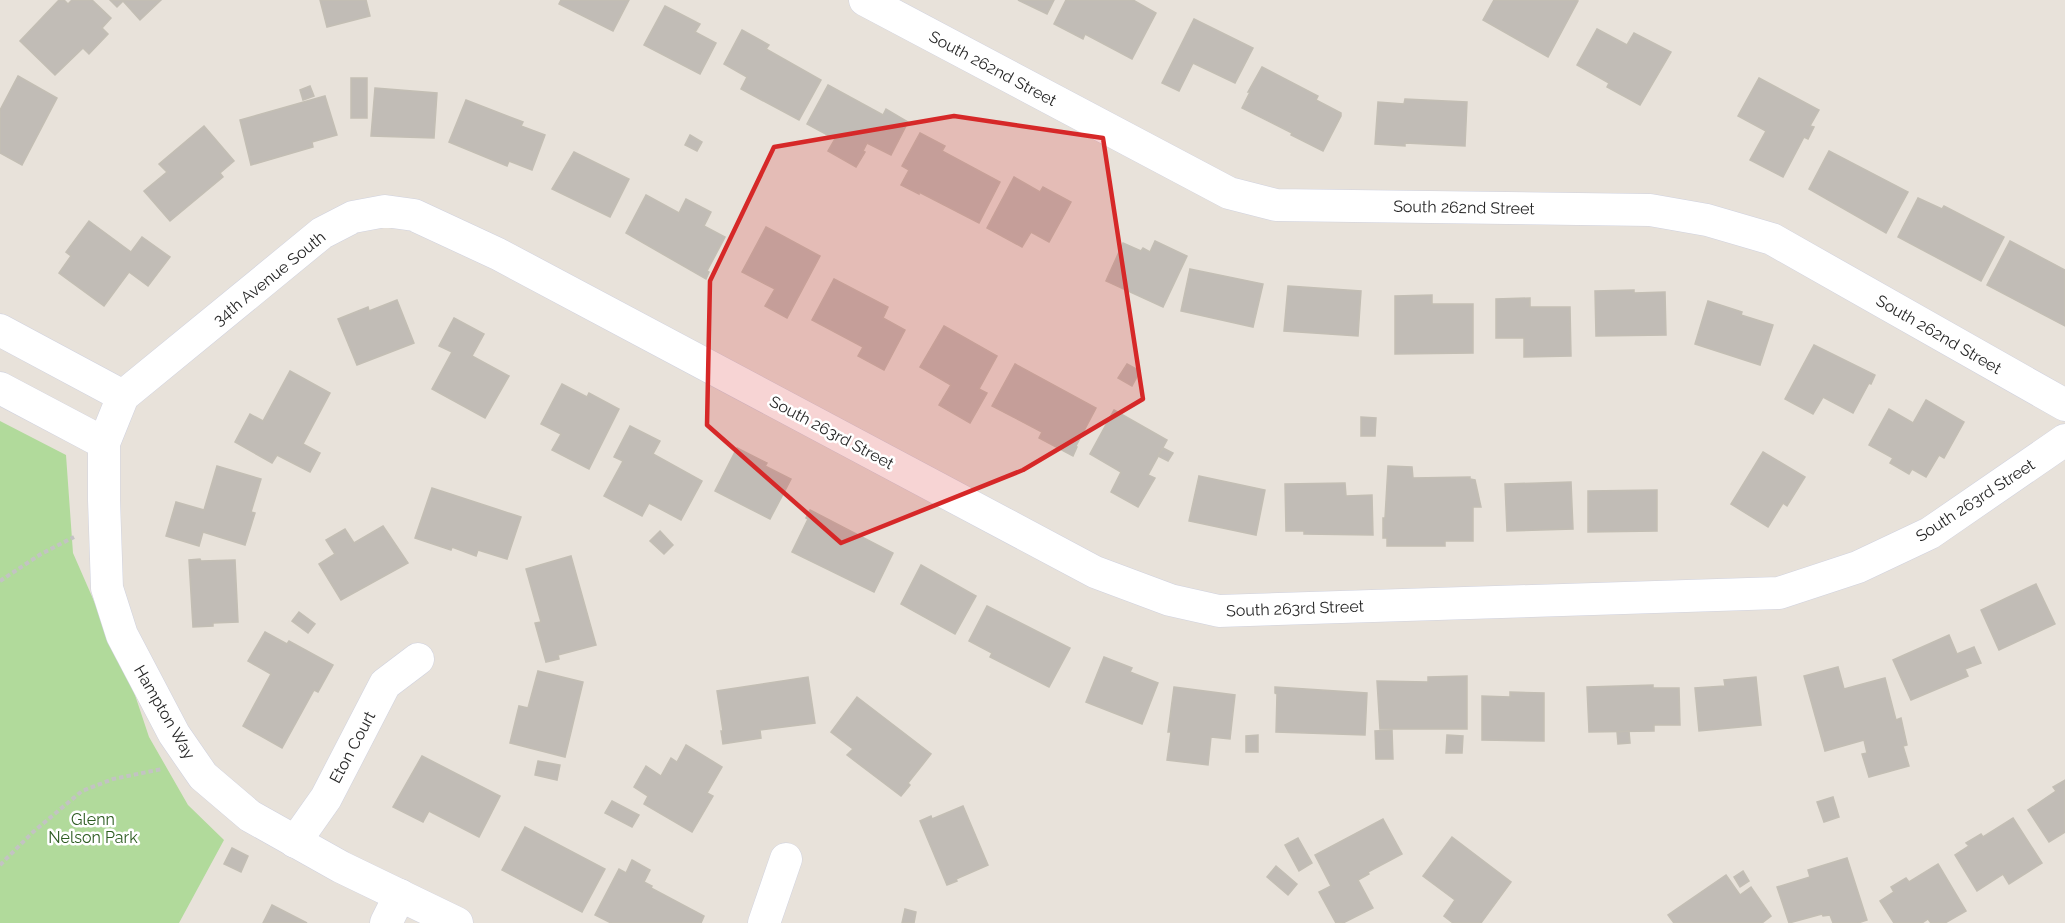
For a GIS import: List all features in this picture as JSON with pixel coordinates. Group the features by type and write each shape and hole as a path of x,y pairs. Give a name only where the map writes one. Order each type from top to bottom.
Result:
{"street":[{"name":"South 262nd Street","path":"865,0 1229,193 1276,205 1650,210 1707,220 1772,239 2065,405"},
{"name":"34th Avenue South","path":"123,396 322,233 353,217 385,211 414,215 498,254"},
{"name":"South 263rd Street","path":"498,254 1095,572 1170,600 1219,611 1779,593 1857,567 1930,533 2065,440"},
{"path":"0,330 123,396"},
{"path":"0,388 104,443"},
{"name":"Hampton Way","path":"123,396 104,443 107,588 122,635 174,734 203,776 250,816 295,842 457,923"},
{"name":"Eton Court","path":"295,842 326,798 385,684 418,659"},
{"path":"764,923 786,859"},
{"path":"386,923 400,895"}],"path":[{"path":"0,581 41,554 105,521"},
{"path":"0,865 33,832 82,791 113,779 194,764"}],"highlighted area":[{"path":"954,116 1103,138 1143,399 1023,470 841,543 707,425 710,281 774,147"}],"green space":[{"name":"Glenn Nelson Park","path":"0,421 66,455 73,553 135,695 149,737 188,805 224,840 179,923 0,923"}],"building":[{"path":"59,0 64,0 68,4 72,0 92,0 111,18 102,28 108,34 89,54 83,48 55,75 20,41"},
{"path":"110,0 161,0 140,20 123,1 117,7"},
{"path":"320,0 366,0 370,16 327,27"},
{"path":"561,0 629,0 613,31 559,4"},
{"path":"1018,0 1054,0 1047,14"},
{"path":"1066,0 1133,0 1156,13 1132,59 1085,34 1083,39 1054,24"},
{"path":"1494,0 1578,1 1548,57 1483,20"},
{"path":"665,6 700,24 695,32 716,43 700,74 644,45"},
{"path":"1194,19 1253,48 1235,83 1193,63 1179,91 1162,83"},
{"path":"1597,29 1627,45 1634,33 1671,52 1640,105 1607,87 1609,83 1577,65"},
{"path":"742,30 769,45 766,49 821,80 799,120 741,89 747,77 724,64"},
{"path":"1262,67 1318,96 1316,100 1341,113 1323,151 1242,108"},
{"path":"18,76 57,98 22,165 0,153 0,110"},
{"path":"351,78 367,78 367,118 351,118"},
{"path":"1759,78 1819,110 1810,126 1814,127 1808,139 1804,137 1783,177 1750,160 1766,131 1738,116"},
{"path":"828,85 883,115 886,109 908,122 891,155 867,143 863,151 865,152 856,167 828,151 835,139 807,124"},
{"path":"310,86 314,96 303,100 300,90"},
{"path":"375,88 437,93 434,138 371,136"},
{"path":"325,96 337,135 312,142 313,147 251,165 240,120"},
{"path":"1405,99 1467,102 1465,146 1375,144 1378,102 1404,104"},
{"path":"466,100 523,122 521,126 545,135 532,170 509,161 507,166 449,142"},
{"path":"204,126 234,161 220,173 223,177 170,221 144,191 167,172 159,164"},
{"path":"920,133 945,146 942,151 1000,182 979,223 901,185 909,170 902,166"},
{"path":"690,135 702,142 697,151 685,145"},
{"path":"1829,151 1908,192 1886,233 1809,189"},
{"path":"574,152 629,179 610,217 552,189"},
{"path":"1014,177 1040,192 1043,187 1071,202 1049,242 1031,232 1022,247 987,228"},
{"path":"646,195 679,213 686,199 711,212 704,226 725,237 707,271 709,272 706,279 626,233"},
{"path":"1918,198 1942,209 1944,206 2004,237 1981,281 1898,237"},
{"path":"89,221 131,252 142,237 170,257 148,286 129,272 104,306 59,273 71,256 66,252"},
{"path":"766,227 820,256 787,318 765,306 775,289 742,272"},
{"path":"1155,241 1187,256 1163,307 1106,281 1123,243 1141,251 1143,248 1150,252"},
{"path":"2010,241 2065,270 2065,326 1987,285"},
{"path":"1190,269 1263,284 1253,327 1181,311"},
{"path":"834,279 888,307 883,318 905,330 884,370 858,356 863,347 812,320"},
{"path":"1288,286 1361,291 1358,336 1284,331"},
{"path":"1634,290 1634,293 1665,292 1666,335 1596,336 1595,291"},
{"path":"1432,295 1432,304 1473,304 1473,353 1395,354 1395,296"},
{"path":"1530,298 1530,307 1570,307 1571,356 1524,357 1524,338 1496,338 1496,299"},
{"path":"397,300 414,343 357,365 338,319 368,307 369,311"},
{"path":"1708,301 1773,325 1760,365 1695,344"},
{"path":"454,318 484,334 472,356 509,376 485,418 432,389 452,352 439,346"},
{"path":"944,326 997,356 979,389 987,393 970,423 939,405 951,385 920,367"},
{"path":"1814,345 1875,375 1853,413 1823,397 1813,414 1785,399"},
{"path":"1015,364 1096,408 1073,456 1039,438 1042,432 992,406"},
{"path":"1127,364 1140,371 1132,386 1118,378"},
{"path":"290,371 330,393 303,444 320,453 310,472 277,455 272,463 235,442 250,414 263,421"},
{"path":"562,384 587,397 589,393 619,409 589,469 552,450 561,434 541,424"},
{"path":"1926,400 1964,422 1944,458 1939,455 1926,477 1912,469 1909,474 1890,463 1893,458 1869,445 1889,409 1913,423"},
{"path":"1114,410 1167,440 1148,475 1155,478 1138,507 1111,492 1121,472 1090,454"},
{"path":"1361,417 1376,418 1375,436 1361,436"},
{"path":"630,426 660,441 653,454 702,481 681,520 649,503 642,516 604,496 623,461 614,457"},
{"path":"737,448 767,463 765,466 791,479 770,519 715,491"},
{"path":"1163,448 1173,453 1168,461 1158,456"},
{"path":"1763,452 1805,477 1787,506 1783,503 1768,527 1731,504"},
{"path":"217,466 261,479 251,512 255,513 245,545 203,532 199,546 166,536 176,502 204,510"},
{"path":"1388,466 1412,467 1413,478 1470,477 1475,480 1481,507 1473,507 1473,541 1445,541 1445,546 1387,546 1387,538 1383,538 1383,518 1385,518"},
{"path":"1199,476 1265,490 1256,535 1189,521"},
{"path":"1571,482 1573,529 1507,531 1505,484"},
{"path":"1345,483 1346,496 1372,495 1373,535 1304,534 1304,531 1286,531 1285,484"},
{"path":"432,488 521,517 507,559 478,550 476,556 452,547 451,550 415,538"},
{"path":"1657,490 1657,531 1588,532 1588,491"},
{"path":"810,510 893,553 874,592 792,552"},
{"path":"383,526 408,563 341,600 319,564 335,554 326,540 345,529 354,543"},
{"path":"660,531 673,545 664,554 650,541"},
{"path":"571,556 596,645 558,655 559,659 546,662 535,623 541,622 526,569"},
{"path":"200,559 201,561 235,560 238,622 193,627 189,560"},
{"path":"921,565 976,596 955,634 901,604"},
{"path":"2036,584 2055,624 1999,650 1981,610"},
{"path":"987,606 1070,648 1049,687 990,657 992,653 969,641"},
{"path":"299,612 315,624 308,633 292,621"},
{"path":"265,632 287,644 289,641 333,665 318,692 314,690 282,748 243,726 271,674 248,661"},
{"path":"1949,635 1957,654 1974,647 1981,663 1965,669 1968,676 1911,700 1893,660"},
{"path":"1104,657 1132,668 1130,672 1158,683 1142,724 1086,702"},
{"path":"1838,667 1844,689 1885,678 1896,720 1901,718 1907,745 1903,746 1909,766 1869,777 1862,754 1867,753 1864,740 1825,751 1804,676"},
{"path":"538,671 583,682 565,757 510,743 519,706 528,708"},
{"path":"1467,676 1467,729 1380,729 1377,681 1428,682 1428,677"},
{"path":"808,677 815,723 760,730 761,738 723,744 717,691"},
{"path":"1756,677 1761,725 1699,731 1695,688 1725,686 1724,680"},
{"path":"1653,685 1653,688 1679,688 1680,725 1654,725 1654,731 1589,732 1587,687"},
{"path":"1174,687 1235,695 1230,739 1211,737 1208,765 1167,760"},
{"path":"1275,687 1367,693 1365,735 1276,732 1277,694"},
{"path":"1510,692 1544,693 1544,741 1482,740 1482,696 1510,697"},
{"path":"857,697 931,754 908,783 910,785 901,796 847,755 853,749 831,732"},
{"path":"1392,730 1393,759 1376,759 1375,731"},
{"path":"1629,731 1630,743 1618,744 1617,732"},
{"path":"1258,735 1258,752 1246,752 1246,736"},
{"path":"1447,735 1463,736 1462,753 1446,753"},
{"path":"686,745 722,767 707,793 713,796 692,832 644,804 648,796 634,787 646,766 661,776 671,758 677,762"},
{"path":"422,756 500,796 479,837 429,811 423,822 393,807"},
{"path":"538,761 560,765 557,780 535,775"},
{"path":"2065,780 2065,832 2049,842 2028,810 2056,791 2053,787"},
{"path":"1833,797 1839,817 1824,822 1817,802"},
{"path":"612,801 639,815 632,827 605,813"},
{"path":"963,806 988,865 947,885 920,821 931,816 932,819"},
{"path":"2013,818 2042,863 2009,884 2003,874 1977,891 1955,855 1969,846 1966,843 1981,834 1983,837"},
{"path":"1383,819 1402,854 1368,872 1369,874 1358,880 1373,908 1343,923 1336,923 1319,892 1331,886 1315,855"},
{"path":"525,827 605,869 582,912 502,870"},
{"path":"1452,837 1511,882 1481,923 1453,923 1444,916 1455,900 1423,876"},
{"path":"1298,838 1312,863 1299,871 1285,845"},
{"path":"232,848 248,856 241,872 224,864"},
{"path":"1847,858 1867,920 1858,923 1833,923 1830,915 1823,916 1822,914 1789,923 1777,887 1810,877 1808,870"},
{"path":"632,860 650,870 644,882 704,916 701,923 611,923 595,915 619,869 626,873"},
{"path":"1938,864 1966,911 1945,923 1931,923 1928,919 1922,923 1894,923 1880,901 1894,892 1891,887 1906,878 1909,882"},
{"path":"1276,866 1297,884 1288,895 1267,877"},
{"path":"1743,871 1749,881 1740,887 1734,877"},
{"path":"1726,875 1740,895 1751,887 1771,916 1762,923 1674,923 1668,915"},
{"path":"272,905 307,923 263,923"},
{"path":"905,909 916,912 914,923 902,923"}]}
